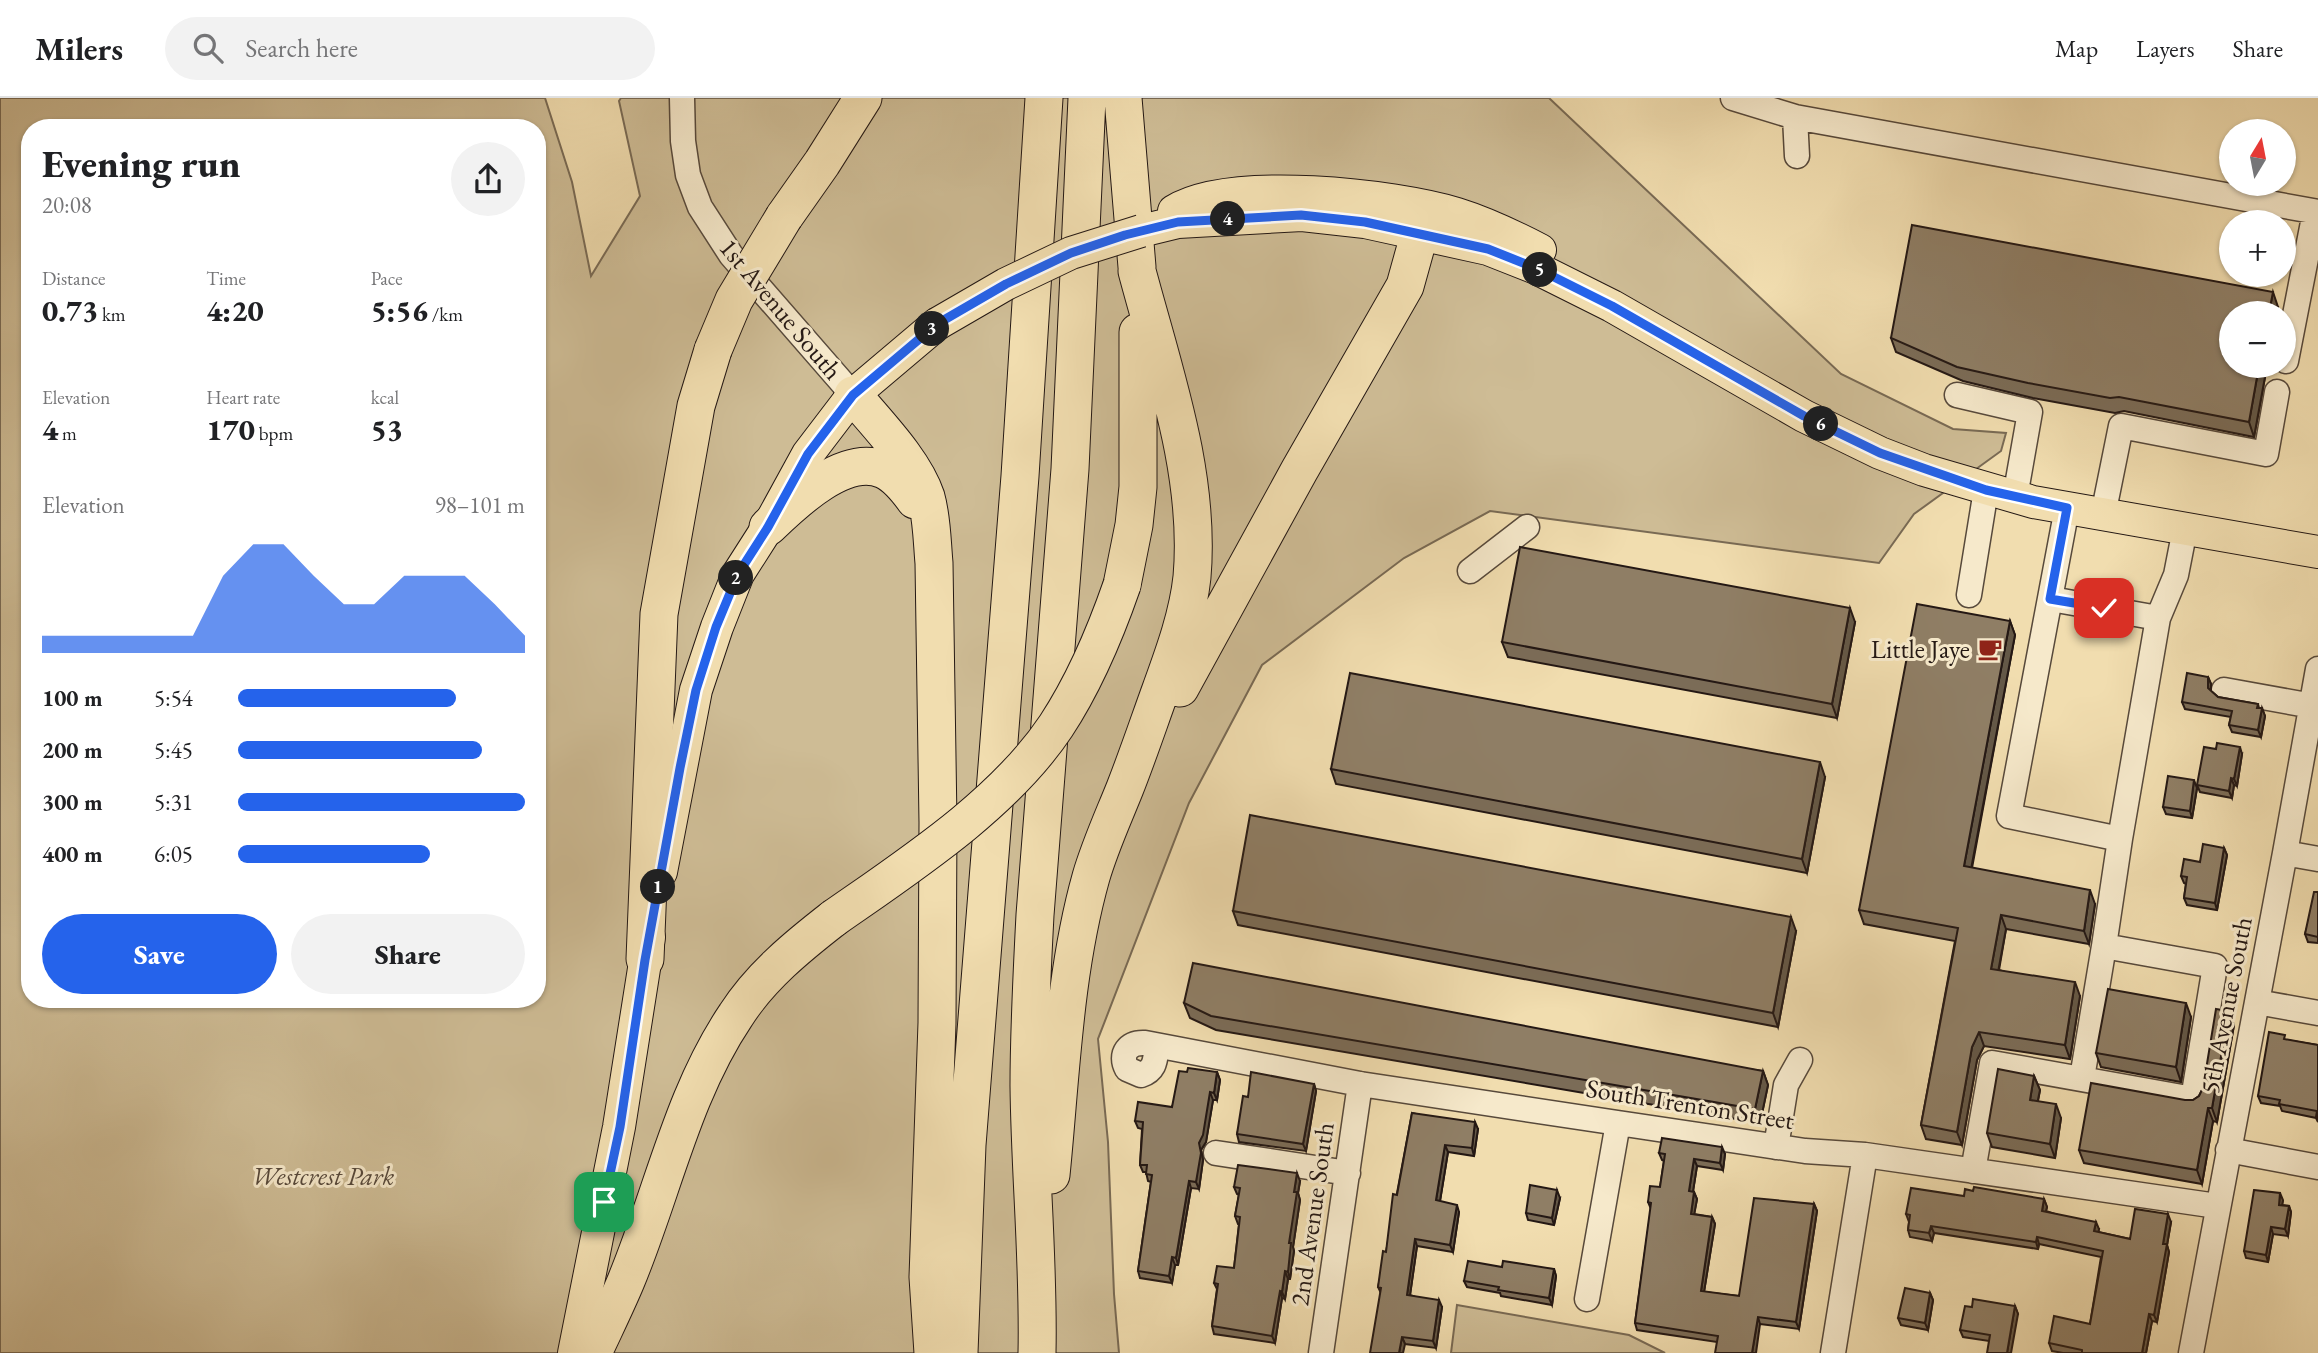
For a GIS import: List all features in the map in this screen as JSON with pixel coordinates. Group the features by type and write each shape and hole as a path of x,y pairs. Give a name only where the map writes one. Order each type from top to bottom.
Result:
{"highway":[{"path":"645,960 659,614 696,406 713,350 734,300 784,217 863,98"},
{"path":"959,1353 967,1145 1021,463 1044,98"},
{"path":"1037,1353 1038,1312 1030,1097 1031,986 1035,903 1070,469 1087,98"},
{"path":"593,1353 627,1280 668,1162 708,1061 736,1013 767,976 799,945 965,823 1011,780 1055,727 1083,680 1105,633 1122,585 1134,525 1138,487 1137,271 1123,98"},
{"path":"1125,787 1293,482 1405,286 1420,232"},
{"path":"1038,1312 1072,965 1103,840 1125,787 1184,620 1192,578 1192,514 1184,460 1137,271"},
{"path":"853,395 916,477 926,497 931,520 938,822 937,1023 928,1277 933,1353"},
{"path":"768,527 793,502 829,478 845,470 861,467 883,470 894,477 931,520"}],"main road":[{"path":"1141,231 1186,203 1240,193 1326,192 1392,201 1455,214 1500,230 1626,293 1723,349 1755,386"},
{"path":"853,395 937,324 1006,284 1071,253 1178,222 1301,215 1365,222 1420,232 1488,249 1536,268 1612,306 1804,416 1880,453 2000,494 2318,552"},
{"name":"1st Avenue South","path":"574,1353 620,1127 645,960 696,690 716,627 738,574 768,527 808,454 853,395"}],"street":[{"name":"1st Avenue South","path":"682,98 683,141 688,175 700,207 731,255 853,395"},
{"path":"1733,98 1795,117 2316,212 2296,311"},
{"path":"1795,117 1797,156"},
{"path":"2103,514 2121,426 2266,454 2277,392"},
{"path":"1957,395 2030,412 2000,494 1969,595"},
{"path":"2067,508 2009,816 2120,839"},
{"path":"1470,571 1527,527"},
{"path":"2082,1078 2158,618 2176,575 2185,529"},
{"path":"2050,599 2158,618"},
{"name":"5th Avenue South","path":"2191,1353 2217,1206 2315,707 2318,669"},
{"path":"2224,690 2315,707"},
{"path":"2286,853 2318,859"},
{"path":"1973,1171 1992,1063 2193,1099 2215,966 2104,946"},
{"path":"2257,1002 2318,1013"},
{"name":"South Trenton Street","path":"1157,1046 1360,1084 1618,1124 2217,1206"},
{"path":"1776,1147 1786,1085 1800,1060"},
{"name":"2nd Avenue South","path":"1321,1353 1360,1084"},
{"path":"1587,1299 1618,1124"},
{"path":"2228,1150 2318,1167"},
{"path":"1216,1153 1348,1173"},
{"path":"1833,1353 1865,1156"}],"green space":[{"name":"Westcrest Park","path":"0,98 545,98 572,182 591,276 640,196 619,101 621,98 1549,98 1841,374 1953,429 2006,433 2001,451 1914,514 1879,563 1490,511 1404,558 1262,665 1189,803 1098,1039 1108,1142 1119,1353 0,1353"},
{"path":"1457,1305 1629,1335 1665,1353 1451,1353"}],"building":[{"path":"1912,225 2219,282 2219,287 2246,287 2273,292 2271,301 2219,301 2219,378 2257,378 2249,422 2028,383 1957,367 1891,338"},
{"path":"1520,547 1850,608 1832,704 1502,642"},
{"path":"1917,604 2010,621 1964,866 2090,890 2084,931 2001,915 1991,969 2075,982 2065,1045 1979,1032 1972,1047 1957,1132 1921,1125 1958,928 1859,910"},
{"path":"1350,673 1820,762 1802,859 1331,769"},
{"path":"2187,673 2208,677 2208,688 2218,697 2258,704 2257,708 2262,708 2258,730 2229,725 2232,711 2182,702"},
{"path":"2217,743 2240,747 2229,791 2197,785 2204,747 2216,749"},
{"path":"2168,776 2194,780 2190,811 2163,807"},
{"path":"1250,815 1791,917 1773,1013 1233,911"},
{"path":"2203,844 2224,848 2215,903 2184,898 2187,877 2181,876 2184,859 2200,862"},
{"path":"2314,892 2318,892 2318,937 2305,934"},
{"path":"1193,963 1763,1071 1755,1109 1211,1016 1184,1003"},
{"path":"2108,989 2186,1003 2176,1067 2096,1053"},
{"path":"2216,1009 2229,1011 2212,1108 2208,1108 2197,1170 2079,1150 2091,1083 2185,1100 2193,1100 2199,1096 2203,1088"},
{"path":"2269,1032 2285,1035 2284,1039 2318,1045 2318,1118 2317,1111 2279,1104 2280,1100 2258,1096"},
{"path":"1188,1068 1217,1072 1214,1093 1210,1092 1203,1135 1199,1143 1201,1153 1196,1182 1189,1181 1176,1258 1172,1257 1169,1276 1138,1271 1152,1175 1146,1174 1147,1165 1140,1165 1143,1122 1135,1121 1138,1102 1172,1107 1179,1071 1187,1072"},
{"path":"1998,1069 2034,1076 2030,1100 2056,1104 2050,1144 1987,1133"},
{"path":"1251,1072 1314,1084 1303,1144 1237,1134 1243,1096 1248,1097"},
{"path":"1412,1113 1475,1122 1472,1148 1445,1145 1436,1200 1457,1205 1450,1245 1415,1239 1407,1295 1439,1300 1433,1341 1402,1337 1399,1353 1370,1353 1381,1288 1378,1287 1383,1251 1386,1252 1393,1194 1397,1195"},
{"path":"1662,1138 1722,1147 1720,1163 1694,1159 1689,1191 1694,1192 1691,1214 1712,1217 1701,1291 1739,1296 1754,1198 1814,1204 1796,1322 1758,1317 1752,1353 1715,1353 1718,1336 1635,1323 1651,1203 1648,1202 1650,1186 1660,1187 1665,1154 1659,1153"},
{"path":"1238,1165 1297,1173 1288,1272 1285,1271 1272,1336 1212,1326 1218,1284 1214,1283 1217,1266 1234,1268 1240,1217 1235,1216 1240,1188 1234,1187"},
{"path":"1530,1185 1557,1190 1552,1218 1526,1213"},
{"path":"1974,1187 2044,1199 2042,1211 2096,1222 2094,1231 2130,1239 2135,1209 2168,1214 2163,1244 2167,1244 2154,1315 2149,1314 2142,1353 2082,1353 2082,1350 2049,1343 2054,1316 2090,1324 2103,1251 2037,1237 2036,1242 1931,1226 1929,1233 1908,1230 1910,1215 1906,1214 1911,1188 1964,1196 1965,1189 1973,1191"},
{"path":"2254,1190 2280,1193 2279,1205 2289,1206 2285,1229 2271,1227 2266,1255 2244,1251"},
{"path":"1468,1261 1502,1267 1503,1261 1554,1269 1549,1298 1498,1290 1499,1287 1464,1281"},
{"path":"1905,1288 1930,1293 1925,1323 1898,1318"},
{"path":"1973,1299 2015,1306 2007,1353 1987,1353 1990,1335 1960,1330 1965,1306 1972,1307"}],"place":[{"name":"Little Jaye","path":"1990,649"}],"route":[{"path":"604,1202 620,1127 645,960 696,690 716,627 738,574 768,527 808,454 853,395 937,324 1006,284 1071,253 1125,235 1178,222 1301,215 1365,222 1488,249 1536,268 1612,306 1728,370 1804,416 1880,453 1986,490 2067,508 2050,599 2104,608"}]}
